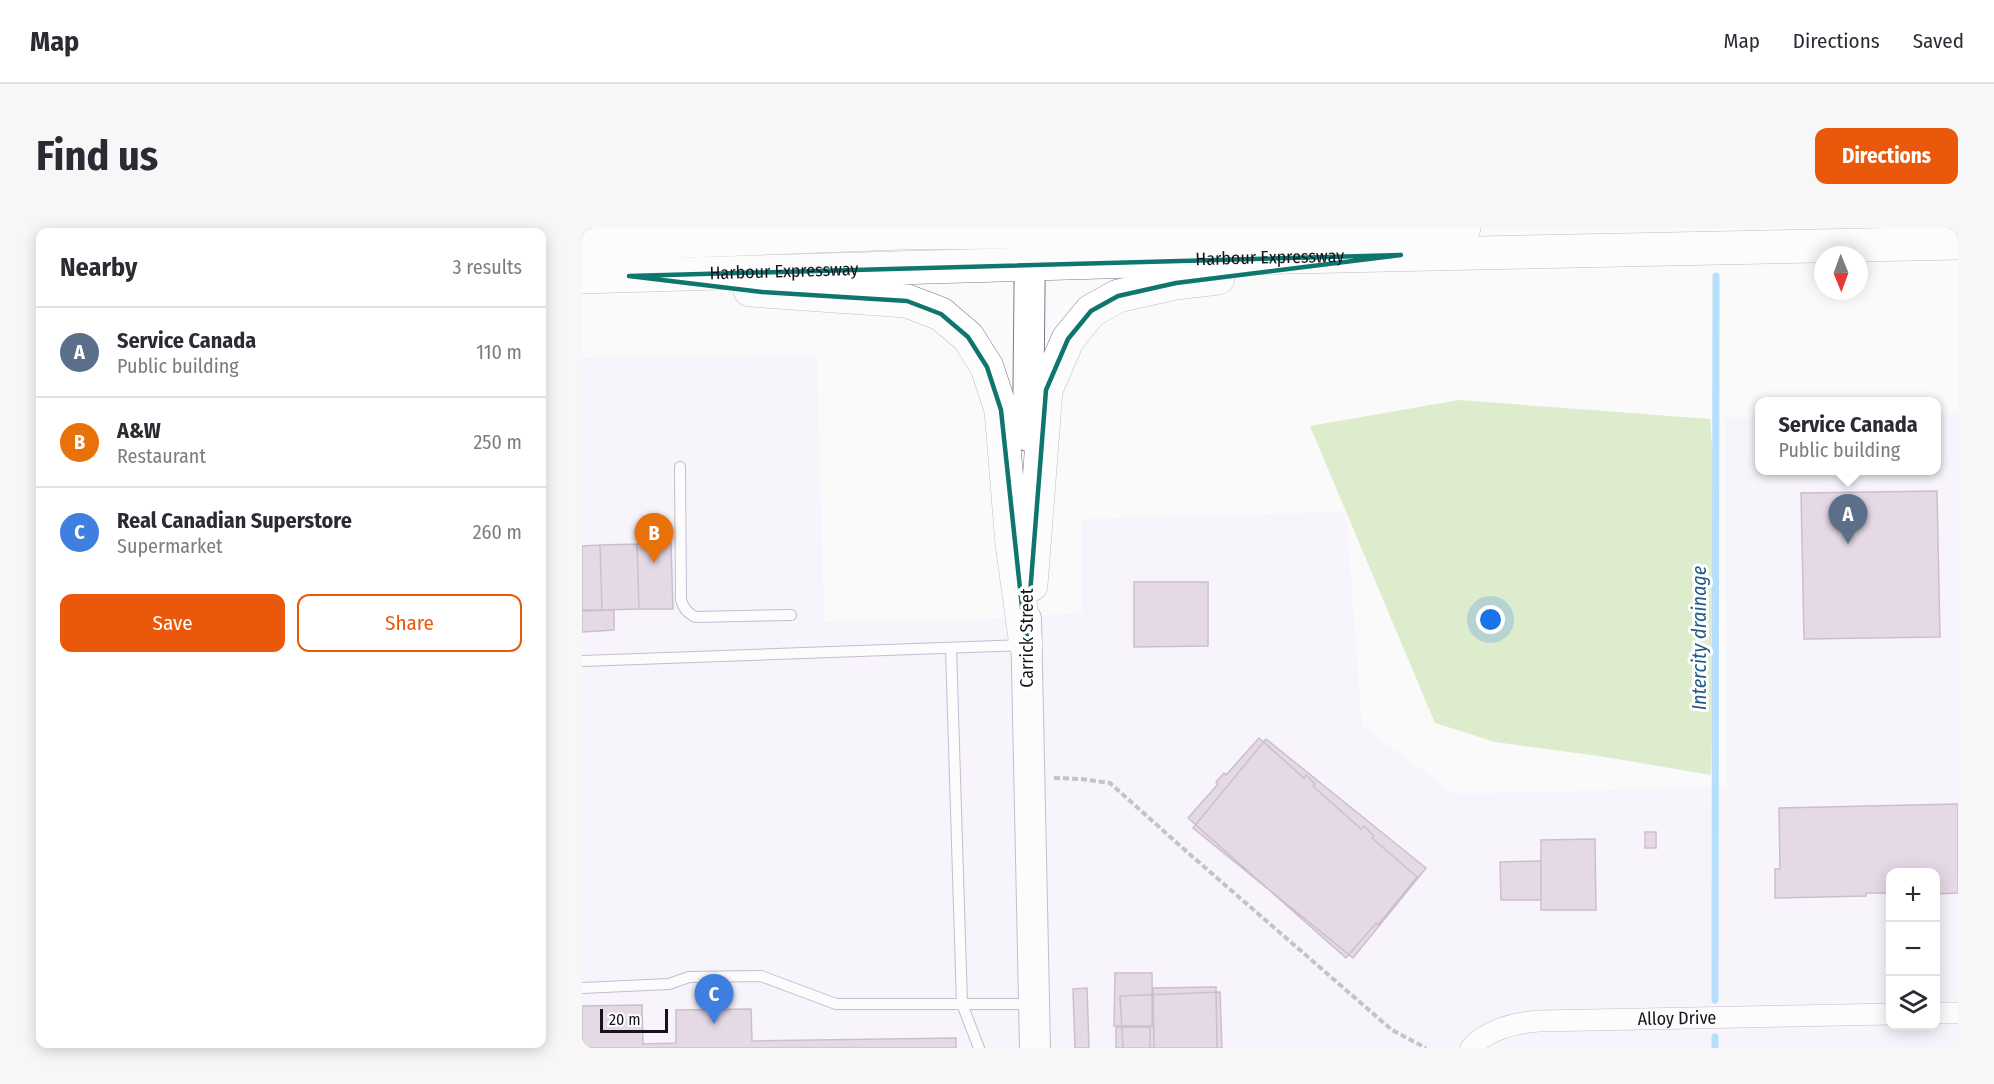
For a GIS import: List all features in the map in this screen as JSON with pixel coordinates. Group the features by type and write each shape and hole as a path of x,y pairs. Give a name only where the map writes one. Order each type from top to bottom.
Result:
{"main road":[{"name":"Harbour Expressway","path":"582,245 840,232 1464,228"},
{"name":"Harbour Expressway","path":"582,277 1031,264 1958,243"},
{"path":"1026,645 1047,390 1068,339 1091,311 1118,296 1176,283 1401,255"},
{"path":"629,276 762,292 907,301 941,314 968,337 987,367 1001,410 1012,544 1026,645"}],"street":[{"name":"Carrick Street","path":"1030,230 1026,645 1035,1048"},
{"path":"1940,1013 1958,1013"},
{"name":"Alloy Drive","path":"1471,1048 1497,1030 1516,1023 1539,1021 1886,1014"}],"lane":[{"path":"680,467 681,600 684,607 695,616 791,615"},
{"path":"582,661 1026,645"},
{"path":"951,648 962,1004 979,1048"},
{"path":"582,988 669,984 689,977 760,976 836,1004 1034,1004"}],"path":[{"path":"1028,777 1081,779 1110,783 1392,1030 1426,1048"}],"highlighted area":[{"path":"1401,255 1176,283 1118,296 1091,311 1068,339 1046,390 1026,645 1001,410 987,367 968,337 941,314 907,301 762,292 629,276"}],"shaded area":[{"path":"817,356 824,622 1004,618 1082,613 1081,519 1346,512 1362,726 1455,794 1727,787 1725,418 1755,417 1755,475 1941,475 1941,414 1958,414 1958,1048 582,1048 582,358"}],"green space":[{"path":"1459,400 1710,419 1719,535 1716,569 1711,775 1599,756 1495,742 1435,723 1310,426"}],"building":[{"path":"1937,491 1940,637 1804,639 1801,493"},
{"path":"671,543 673,609 639,609 637,544"},
{"path":"637,544 639,609 602,610 600,545"},
{"path":"600,545 602,610 582,610 582,546"},
{"path":"1134,582 1208,582 1208,646 1134,647"},
{"path":"614,610 614,630 582,632 582,611"},
{"path":"1259,738 1304,778 1306,775 1315,784 1313,786 1361,829 1364,826 1374,836 1372,838 1417,877 1378,925 1376,923 1346,958 1188,818 1218,784 1216,782 1224,773 1226,775"},
{"path":"1266,739 1426,868 1353,958 1193,828"},
{"path":"1958,804 1958,893 1940,894 1940,868 1886,868 1886,893 1866,893 1866,896 1775,898 1775,869 1780,869 1779,808"},
{"path":"1645,832 1656,832 1656,848 1645,848"},
{"path":"1595,839 1596,910 1541,910 1541,840"},
{"path":"1541,861 1541,900 1501,900 1500,862"},
{"path":"1115,973 1152,973 1152,1026 1114,1026"},
{"path":"1216,987 1217,1048 1154,1048 1153,988"},
{"path":"1087,988 1089,1048 1075,1048 1073,989"},
{"path":"1220,992 1222,1048 1123,1048 1120,996"},
{"path":"642,1005 643,1044 676,1043 676,1010 751,1009 752,1041 956,1038 956,1048 582,1048 582,1006"},
{"path":"1116,1027 1150,1027 1150,1048 1116,1048"}],"waterway":[{"name":"Intercity drainage","path":"1715,1000 1716,276"},
{"name":"Intercity drainage","path":"1715,1037 1715,1048"}],"place":[{"name":"Service Canada","path":"1848,544"},
{"name":"A&W","path":"654,563"},
{"name":"Real Canadian Superstore","path":"714,1024"}]}
